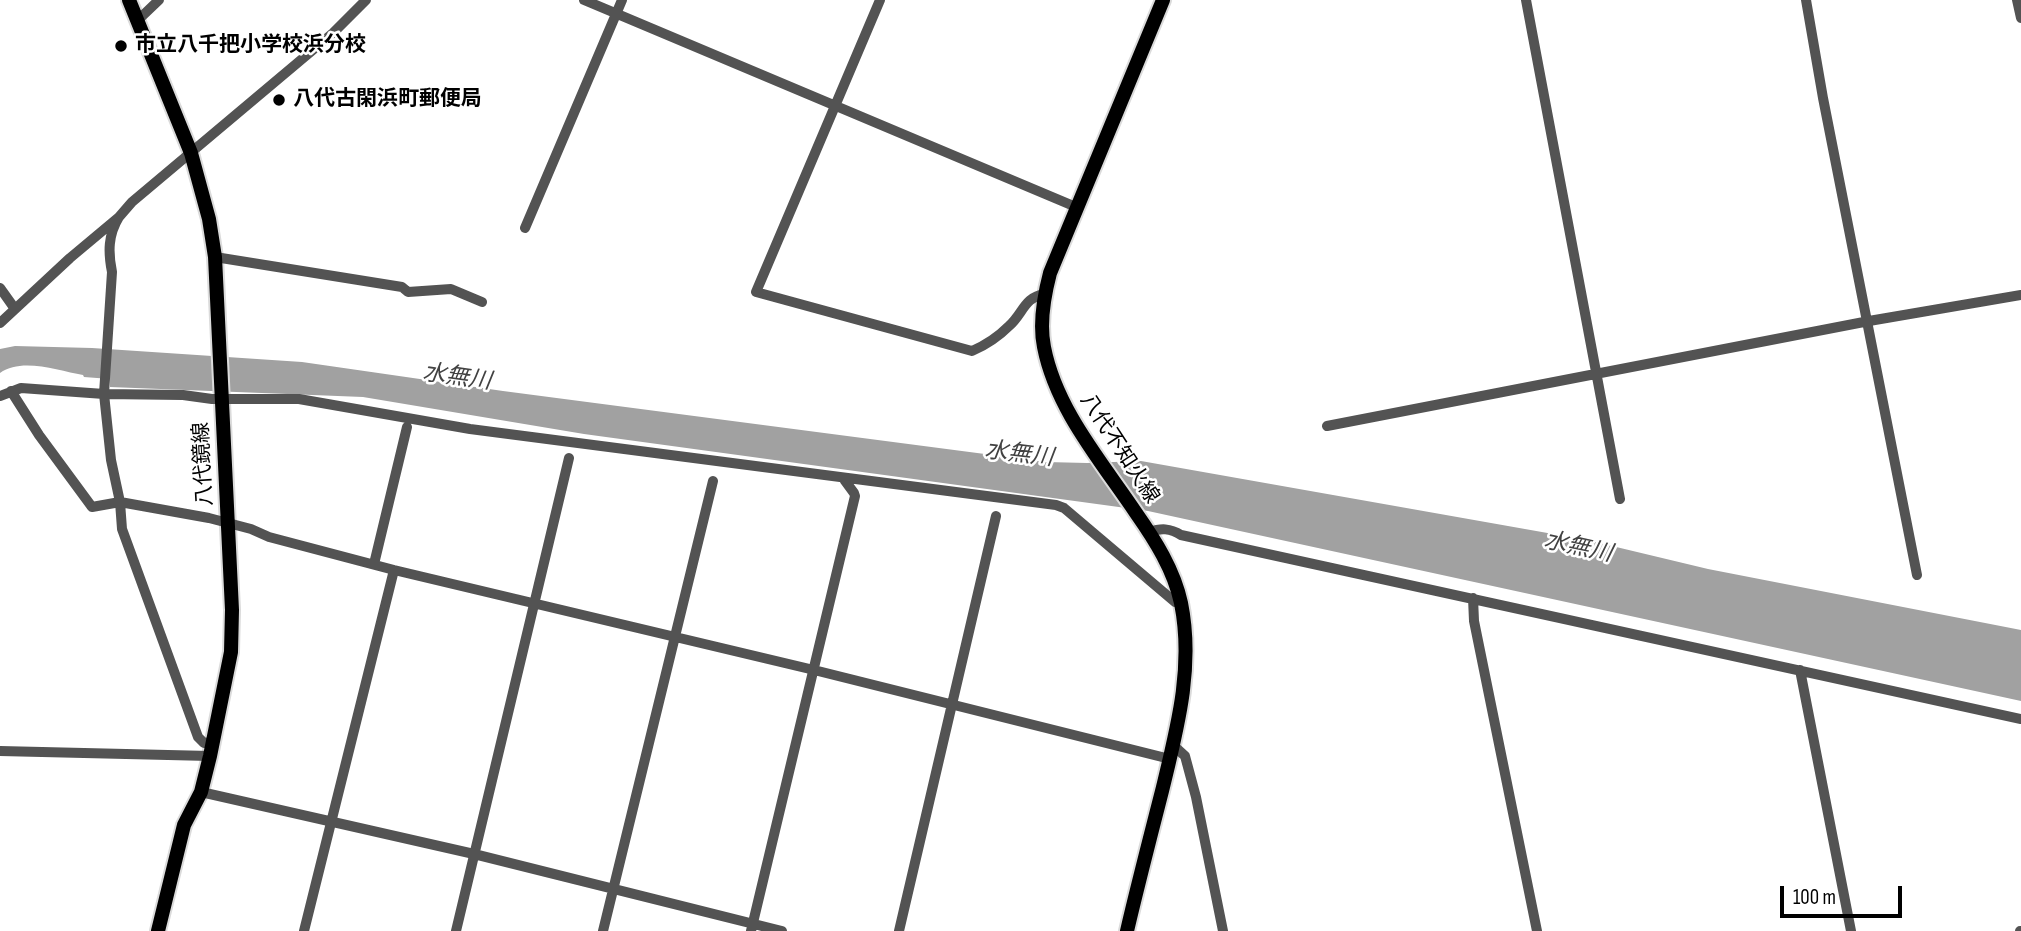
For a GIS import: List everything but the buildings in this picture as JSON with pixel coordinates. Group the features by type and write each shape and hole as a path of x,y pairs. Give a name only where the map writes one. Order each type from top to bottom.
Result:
{"main road":[{"name":"八代鏡線","path":"129,0 191,153 209,219 215,257 232,610 231,652 221,709 201,792 184,825 158,931"},
{"name":"八代不知火線","path":"1127,931 1185,689 1186,667 1180,602 1164,559 1147,529 1060,397 1043,345 1045,294 1050,273 1163,0"}],"street":[{"path":"137,21 159,0"},
{"path":"0,323 119,217 132,202 333,33 366,0"},
{"path":"584,0 1076,207"},
{"path":"525,228 622,0"},
{"path":"880,0 756,292 972,351 997,337 1012,324 1028,301 1045,294"},
{"path":"1526,0 1620,499"},
{"path":"1806,0 1917,575"},
{"path":"2017,0 2021,18"},
{"path":"119,217 111,231 109,257 112,272 104,394 122,529 198,737 211,749"},
{"path":"215,257 402,286 408,292 451,289 482,302"},
{"path":"0,288 15,309"},
{"path":"1326,425 1869,321 2021,295"},
{"path":"0,397 20,388 104,394 299,399 470,429 1056,505 1064,508 1175,602 1180,602"},
{"path":"11,391 39,435 92,507 120,502 251,529 269,537 394,570 952,705 1185,756 1223,931"},
{"path":"374,564 407,427"},
{"path":"456,931 569,458"},
{"path":"752,927 855,496 843,478"},
{"path":"603,931 713,481"},
{"path":"899,931 996,516"},
{"path":"1147,529 1174,530 1181,535 1236,549 1473,598 2021,719"},
{"path":"304,931 394,570"},
{"path":"1473,598 1474,621 1537,931"},
{"path":"1800,670 1851,931"},
{"path":"0,751 211,749"},
{"path":"201,792 332,820 614,889 752,927 782,931"}],"water":[{"name":"水無川","path":"15,346 92,348 302,362 1046,462 1141,461 1587,540 1708,569 2021,630 2021,701 1148,511 584,434 363,397 110,387 110,379 84,377 52,368 30,366 9,368 0,373 0,349"}],"place":[{"name":"市立八千把小学校浜分校","path":"121,46"},
{"name":"八代古閑浜町郵便局","path":"279,100"}]}
